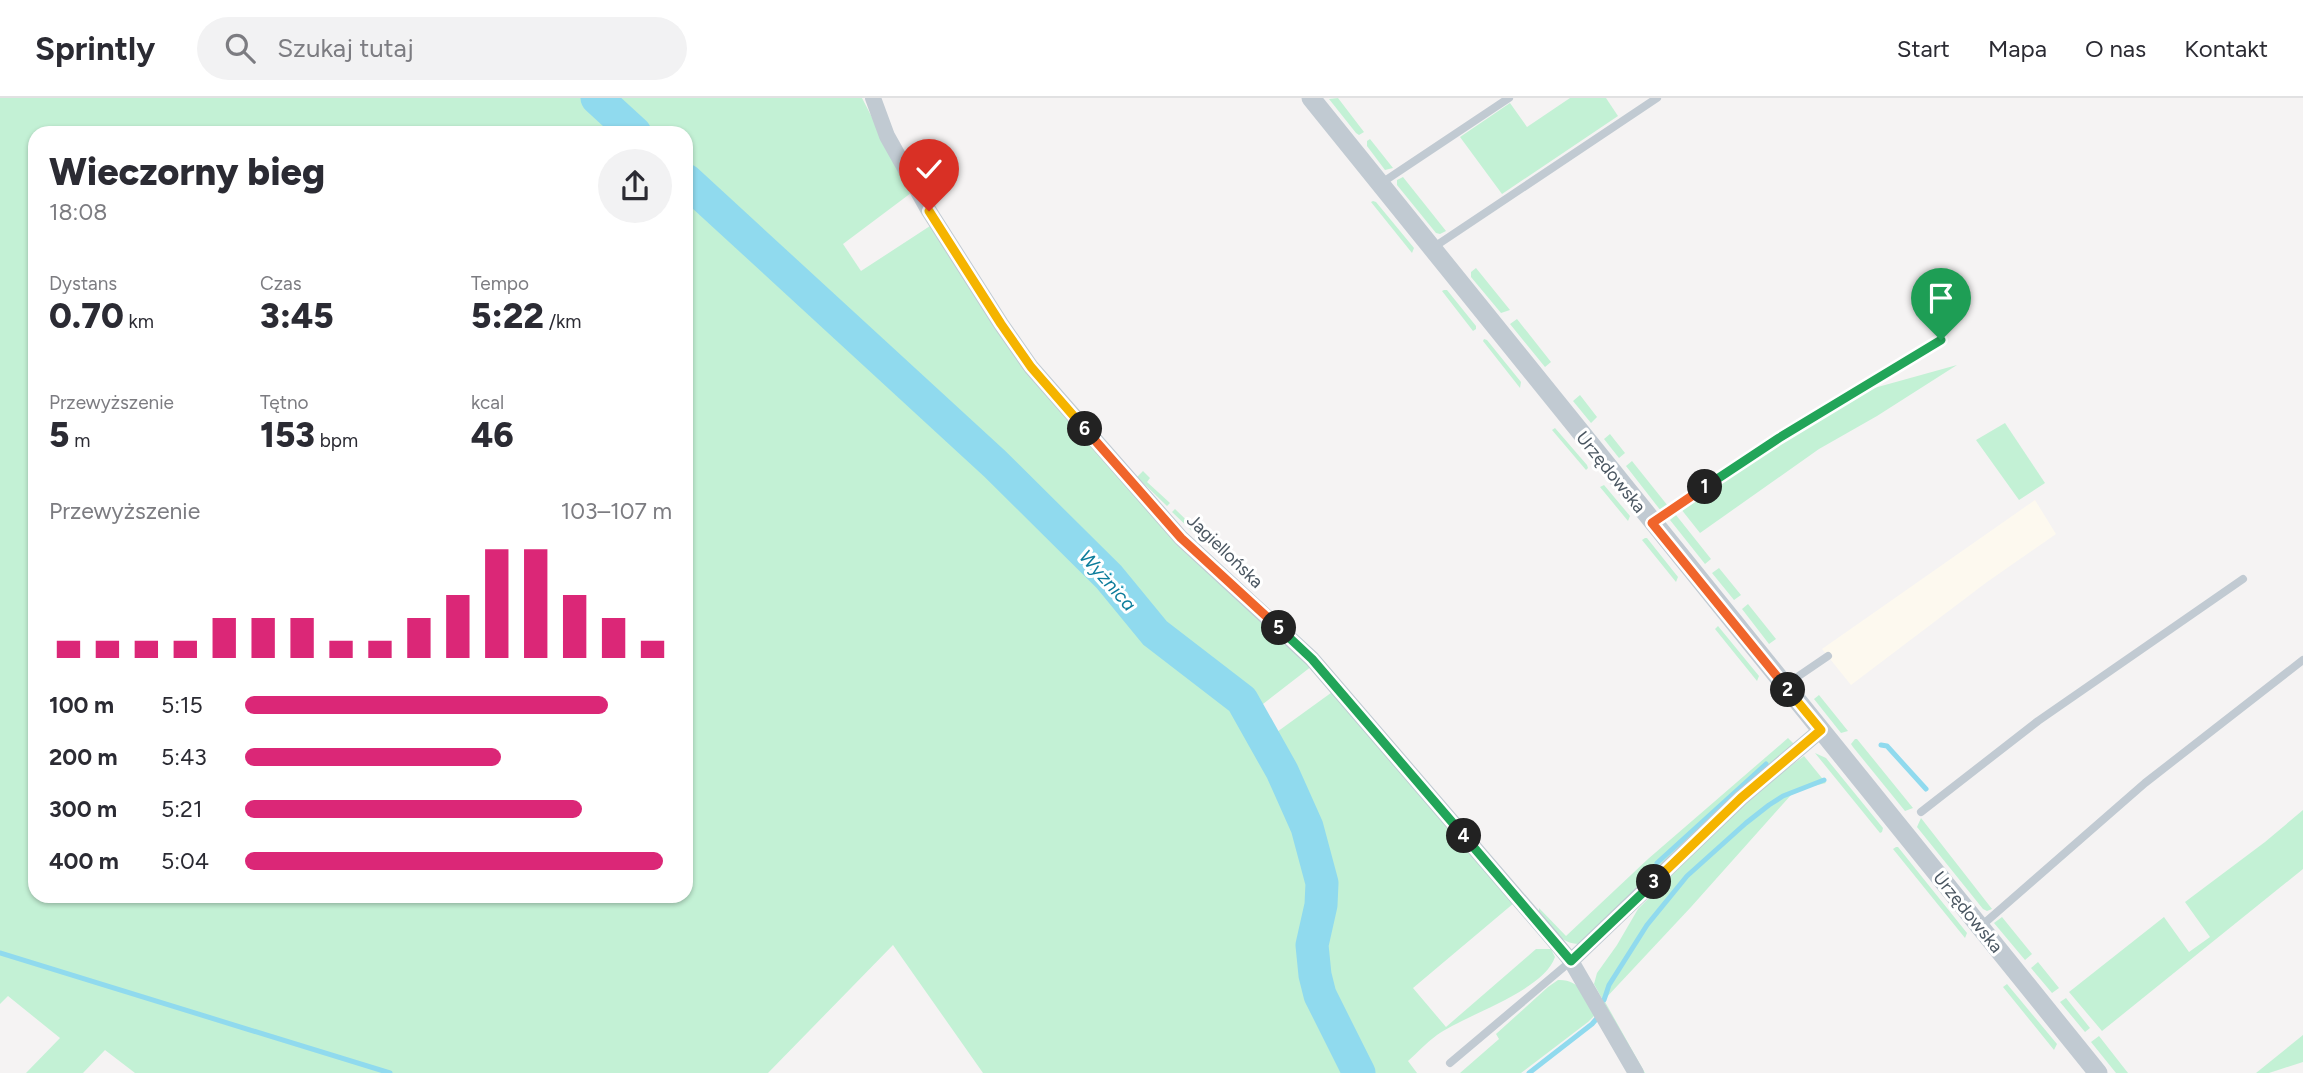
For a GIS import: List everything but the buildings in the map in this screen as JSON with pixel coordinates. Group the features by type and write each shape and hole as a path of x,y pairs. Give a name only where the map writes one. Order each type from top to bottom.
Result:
{"street":[{"name":"Jagiellońska","path":"873,98 887,136 923,200 1031,367 1181,538 1312,659 1571,961 1636,1073"},
{"name":"Urzędowska","path":"1311,98 2098,1073"},
{"path":"1571,961 1741,798 1821,730"}],"lane":[{"path":"1380,184 1509,98"},
{"path":"1432,249 1657,98"},
{"path":"1652,523 1779,438 1941,340"},
{"path":"1921,812 2038,721 2243,579"},
{"path":"1784,686 1828,656"},
{"path":"1980,926 2145,783 2303,660"},
{"path":"1450,1063 1571,961"}],"shaded area":[{"path":"2035,500 2056,534 1987,582 1851,685 1822,649"}],"green space":[{"path":"0,98 862,98 911,193 843,244 861,271 930,226 1011,351 1312,666 1254,711 1270,737 1335,690 1514,903 1413,988 1446,1027 1536,949 1551,949 1555,957 1536,981 1429,1041 1408,1061 1417,1073 983,1073 893,945 768,1073 135,1073 105,1050 83,1073 26,1073 60,1038 8,996 0,1004"},
{"path":"1338,98 1364,132 1359,135 1356,133 1329,99"},
{"path":"1570,98 1606,98 1618,116 1502,194 1460,137 1510,103 1527,127"},
{"path":"1370,139 1393,168 1385,170 1367,146"},
{"path":"1403,177 1446,231 1436,233 1397,185 1397,180"},
{"path":"1373,201 1414,248 1412,253 1371,202"},
{"path":"1476,268 1510,310 1501,313 1471,277 1471,272"},
{"path":"1447,290 1476,329 1473,331 1442,291"},
{"path":"1517,319 1551,362 1545,367 1510,324"},
{"path":"1484,339 1521,382 1520,388 1483,341"},
{"path":"1957,365 1819,449 1700,533 1681,509 1867,390"},
{"path":"1580,395 1597,417 1591,423 1573,401"},
{"path":"2005,423 2045,483 2019,500 1976,440"},
{"path":"1555,428 1587,465 1586,470 1552,430"},
{"path":"1610,434 1625,453 1619,458 1604,439"},
{"path":"1632,461 1668,506 1661,511 1626,466"},
{"path":"1143,471 1150,478 1147,482 1170,503 1167,506 1137,477"},
{"path":"1604,485 1630,516 1628,521 1600,487"},
{"path":"1175,509 1213,546 1210,548 1172,512"},
{"path":"1676,515 1711,559 1705,564 1670,520"},
{"path":"1645,538 1678,577 1676,582 1642,540"},
{"path":"1719,568 1741,595 1734,600 1712,573"},
{"path":"1748,604 1776,639 1769,644 1742,609"},
{"path":"1718,626 1759,676 1757,681 1715,629"},
{"path":"1819,695 1848,731 1841,733 1814,699"},
{"path":"1788,738 1794,744 1581,944 1562,939 1539,915 1539,908 1566,936 1648,859"},
{"path":"1855,739 1913,808 1905,811 1853,747 1851,744"},
{"path":"1815,753 1826,758 1883,828 1882,832 1880,833"},
{"path":"1804,756 1826,783 1791,795 1604,1000 1643,1073 1594,984 1597,973 1638,909 1749,797"},
{"path":"2303,810 2303,869 2102,1031 2069,992 2164,917 2189,952 2210,937 2185,902"},
{"path":"1921,818 1992,909 1983,909 1917,827"},
{"path":"1896,847 1967,933 1965,938 1893,849"},
{"path":"2002,917 2032,954 2025,960 1994,923"},
{"path":"2038,962 2059,988 2052,993 2031,968"},
{"path":"1558,980 1572,982 1585,996 1596,1014 1588,1022 1521,1073 1460,1073 1499,1039 1496,1034"},
{"path":"2007,984 2057,1044 2054,1050 2003,987"},
{"path":"2066,998 2090,1028 2085,1032 2060,1002"},
{"path":"2303,1035 2303,1062 2269,1073 2256,1073"},
{"path":"2099,1036 2128,1073 2116,1073 2091,1042"}],"waterway":[{"name":"Wyżnica","path":"597,98 627,126"},
{"name":"Wyżnica","path":"693,186 995,464 1109,577 1155,633 1242,700 1282,771 1307,827 1322,883 1321,905 1312,945 1315,975 1320,995 1359,1073"},
{"path":"1881,745 1887,746 1926,789"},
{"path":"1657,863 1766,764"},
{"path":"1604,1000 1609,985 1647,925 1687,876 1769,805 1783,796 1824,780"},
{"path":"0,953 390,1073"},
{"path":"1529,1073 1598,1017"}],"route":[{"path":"929,211 1031,367 1181,538 1312,659 1571,961 1741,798 1821,730 1652,523 1779,438 1941,340"}]}
